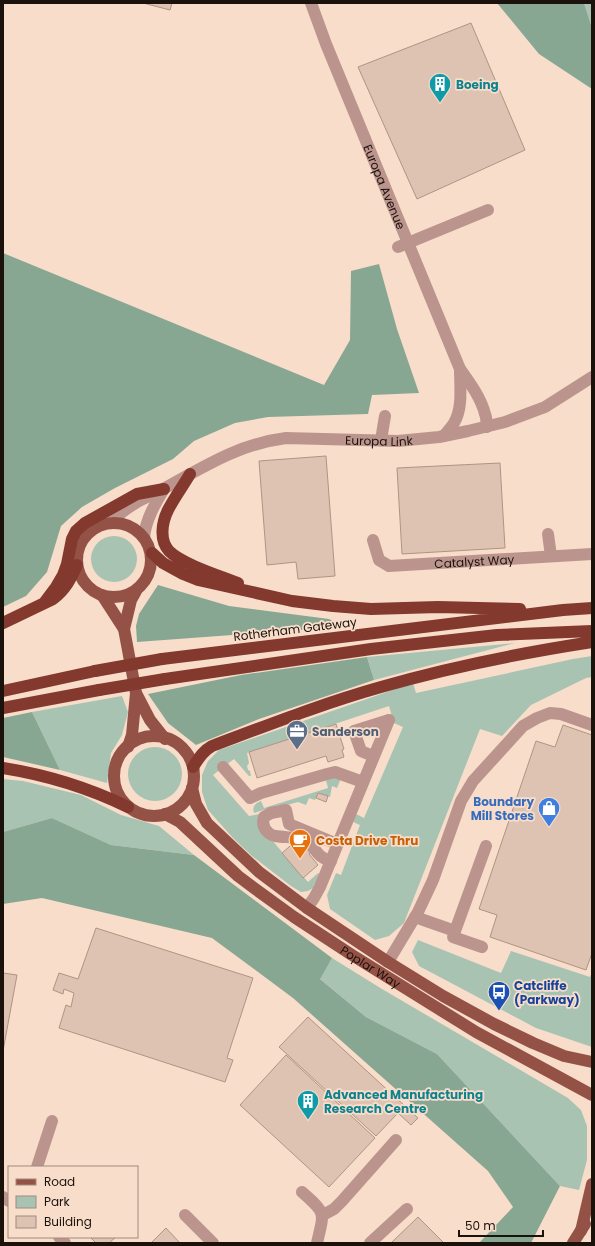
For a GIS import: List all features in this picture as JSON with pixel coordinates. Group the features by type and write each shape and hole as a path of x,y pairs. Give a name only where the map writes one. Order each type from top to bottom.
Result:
{"highway":[{"path":"190,474 167,511 163,525 162,534 169,551 181,559 209,572 278,598"},
{"path":"44,603 63,575 67,564 72,539 76,531 85,523 137,494 164,489"},
{"path":"152,553 163,564 198,580 278,598 333,606 370,609 438,607 563,610"},
{"path":"3,623 53,599 64,590 71,579 77,564"},
{"name":"Rotherham Gateway","path":"3,691 95,671 162,659 563,610 592,608"},
{"path":"3,708 165,679 387,648 497,635 592,631"},
{"path":"193,767 205,750 212,746 315,708 380,687 449,669 541,650 592,642"},
{"path":"3,768 38,774 94,791 128,807"}],"main road":[{"path":"124,629 131,600 149,574 152,553 144,537 132,526 111,522 103,524 89,532 84,538 77,554 77,564 81,576 87,586 102,595 116,597 136,591"},
{"path":"102,595 124,629 136,693 132,735 128,747"},
{"path":"136,693 150,720 165,739"},
{"path":"157,737 165,739 178,745 186,753 193,767 192,788 186,799 177,809 157,816 142,814 128,807 117,792 114,773 117,761 124,750 133,742 145,738 157,737"},
{"name":"Poplar Way","path":"192,788 196,804 207,823 259,872 307,908 388,962 443,996 494,1024 564,1056 592,1062"},
{"name":"Poplar Way","path":"165,814 180,822 238,876 307,926 384,976 476,1032 592,1095"},
{"path":"575,1087 592,1104"},
{"path":"581,1231 592,1184"},
{"path":"573,1243 592,1213"}],"street":[{"name":"Europa Avenue","path":"311,3 403,245 460,369 473,388 482,406 486,415 487,427"},
{"path":"403,245 488,210"},
{"name":"Europa Avenue","path":"444,436 454,424 459,411 460,369"},
{"name":"Europa Link","path":"111,522 121,513 143,499 243,447 269,440 286,438 398,441 419,440 444,436 505,422 545,407 592,377"},
{"path":"382,440 385,416"},
{"path":"144,537 147,522 164,489"},
{"path":"548,534 551,556"},
{"name":"Catalyst Way","path":"373,540 380,560 389,566 592,554"},
{"path":"388,962 415,917 433,880 461,801 473,781 523,726 537,718 550,713 561,714 592,725"},
{"path":"307,908 314,898 331,861 373,756"},
{"path":"223,767 250,798 261,793 335,772 363,782"},
{"path":"331,861 322,858 308,842 290,837 270,835 264,827 264,817 271,813 286,810 289,824 337,844"},
{"path":"482,947 453,937 486,846"},
{"path":"415,917 455,931"},
{"path":"37,1166 52,1121"},
{"path":"323,1215 334,1209 342,1201 396,1140"},
{"path":"302,1192 318,1206 323,1215 317,1243"},
{"path":"370,1243 407,1209"},
{"path":"185,1214 213,1243"}],"green space":[{"path":"497,3 584,3 592,28 592,89 539,54"},
{"path":"584,3 592,3 592,28"},
{"path":"3,253 324,385 350,340 351,271 379,264 397,329 419,393 372,395 368,414 268,417 235,423 194,441 173,459 115,488 82,507 61,526 47,572 26,596 3,607"},
{"path":"110,536 118,536 127,540 133,546 137,559 133,572 127,578 118,582 110,582 101,578 95,572 91,563 91,555 95,546 101,540"},
{"path":"158,585 229,606 329,619 343,627 137,642 136,626 139,614"},
{"path":"515,643 374,680 367,657"},
{"path":"592,656 592,677 586,678 531,705 502,736 480,729 404,923 389,936 375,940 330,909 327,895 336,873 341,875 360,825 353,822 356,814 364,818 403,727 394,723 389,706 247,753 249,763 247,766 251,776 249,776 234,759 213,775 249,816 260,814 258,824 308,882 318,873 320,875 313,888 308,891 301,892 291,886 252,856 233,838 208,810 202,792 202,775 208,761 219,750 413,683 416,693"},
{"path":"367,657 374,680 259,719 196,745 168,723 148,694 241,675"},
{"path":"122,696 128,712 122,735 111,753 107,783 60,770 32,712"},
{"path":"32,712 60,770 3,757 3,718"},
{"path":"155,747 165,749 174,755 180,764 182,774 180,784 174,793 165,799 155,801 145,799 136,793 130,784 128,774 130,764 136,755 145,749"},
{"path":"336,777 341,778 337,788 332,786 330,797 318,793 315,800 309,798 306,805 298,802 280,807 279,805 254,813 253,811 256,804 261,801 264,808 328,788 326,780"},
{"path":"3,779 23,781 81,795 121,815 159,826 194,855 111,845 52,818 3,832"},
{"path":"52,818 111,845 194,855 332,958 320,979 366,1017 437,1054 560,1186 531,1243 479,1243 513,1207 488,1171 293,998 212,938 42,898 3,904 3,832"},
{"path":"418,940 501,973 511,951 590,977 592,972 592,1047 536,1028 419,966 412,952"},
{"path":"332,958 568,1098 581,1110 587,1126 587,1160 579,1190 560,1186 437,1054 366,1017 319,978"}],"building":[{"path":"143,3 172,3 170,10"},
{"name":"Boeing","path":"471,23 525,150 417,199 358,67"},
{"path":"326,456 335,576 298,579 296,562 267,565 259,461"},
{"path":"500,463 505,548 402,554 397,468"},
{"name":"Sanderson","path":"336,724 344,749 342,750 344,757 328,762 326,756 257,778 249,752"},
{"name":"Boundary Mill Stores","path":"563,725 592,735 592,953 586,970 490,937 497,915 479,909 536,741 555,747"},
{"path":"318,793 328,796 326,802 316,798"},
{"name":"Costa Drive Thru","path":"297,840 304,849 307,846 312,852 309,854 318,865 303,878 282,853"},
{"path":"96,928 253,978 227,1058 233,1060 225,1082 59,1028 66,1005 71,1007 74,993 64,989 63,994 53,990 59,973 78,979"},
{"path":"3,973 17,975 3,1051"},
{"path":"308,1017 418,1118 411,1125 398,1113 376,1136 279,1047"},
{"name":"Advanced Manufacturing Research Centre","path":"286,1055 375,1138 329,1187 240,1105"},
{"path":"418,1217 444,1243 391,1243"},
{"path":"166,1228 180,1243 151,1243"},
{"path":"91,1238 115,1238 109,1243 96,1243"}],"place":[{"name":"Boeing","path":"440,104"},
{"name":"Sanderson","path":"297,750"},
{"name":"Boundary Mill Stores","path":"549,828"},
{"name":"Costa Drive Thru","path":"300,860"},
{"name":"Catcliffe (Parkway)","path":"499,1012"},
{"name":"Advanced Manufacturing Research Centre","path":"308,1120"}]}
